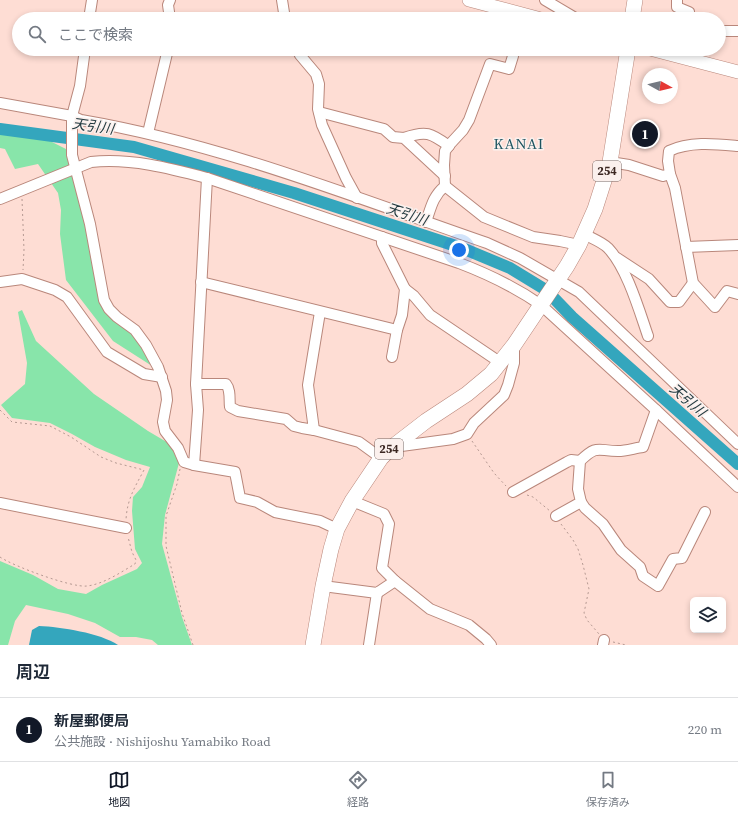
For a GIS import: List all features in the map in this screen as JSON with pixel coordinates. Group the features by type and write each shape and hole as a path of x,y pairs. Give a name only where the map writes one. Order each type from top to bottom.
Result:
{"highway":[{"path":"633,12 635,0"},
{"name":"254","path":"313,645 330,549 337,529 352,501 386,453 426,421 480,384 501,362 557,281 581,239 595,209 610,162 627,56"}],"main road":[{"path":"468,0 506,12"},
{"path":"698,56 738,72"}],"street":[{"path":"90,12 92,0"},
{"path":"169,12 168,5 170,0"},
{"path":"282,0 284,12"},
{"path":"545,0 565,12"},
{"path":"677,0 676,7 689,12"},
{"path":"726,31 737,31"},
{"path":"84,56 80,86 72,116 72,156 90,224 104,300 109,309 117,317 135,330 146,345 158,367 166,391 163,422 165,431 178,448 184,462 235,472 240,498 257,502 275,512 320,521 337,529"},
{"path":"148,133 167,56"},
{"path":"301,56 316,74 319,84 319,112 322,125 357,198"},
{"path":"426,222 434,198 445,181 444,164 446,152 469,120 490,64 509,69 513,56"},
{"path":"0,103 72,116 81,120 148,133 241,158 488,243 520,258 557,281 579,292 738,444"},
{"path":"319,112 384,129 393,137 404,138 417,133 434,135 449,146"},
{"path":"404,138 445,181 484,217 533,237 560,240 581,239 607,247 618,261 636,302 648,336"},
{"path":"738,146 703,144 676,148 669,151 668,161 670,174 675,188 693,283 715,307 727,291 738,294"},
{"path":"0,199 91,162 127,162 166,167 207,178 459,263 487,274 541,304 738,487"},
{"path":"610,162 629,165 663,176 670,174"},
{"path":"194,465 198,410 196,384 207,178"},
{"path":"382,237 382,243 405,289 414,296 430,315 501,362"},
{"path":"686,247 738,245"},
{"path":"614,255 649,279 670,302 679,302 693,283"},
{"path":"0,282 22,279 55,290 67,298 107,352 144,374 162,377"},
{"path":"201,282 397,330"},
{"path":"392,357 397,330 402,315 405,289"},
{"path":"314,430 308,385 320,312"},
{"path":"196,384 226,384 229,388 230,407 238,411 286,418 294,426 359,442 386,453 427,443 453,439 467,434 474,423 504,395 514,363 514,345"},
{"path":"656,410 643,447 618,451 602,449 590,451 580,461 578,488 581,502 585,508 603,524 621,550 640,567 643,576 658,586 673,559 682,558 705,512"},
{"path":"426,421 425,434 427,443"},
{"path":"512,492 571,460 580,461"},
{"path":"352,501 384,514 387,518 389,524 382,568 395,581 430,609 469,625 488,643"},
{"path":"556,516 581,502"},
{"path":"0,503 126,528"},
{"path":"323,586 377,593 395,581"},
{"path":"369,645 377,593"}],"path":[{"path":"21,191 24,250 22,279"},
{"path":"0,410 12,422 50,426 71,437 101,457 116,463 144,470 131,493 127,507 126,528 132,552 136,560 135,564 103,581 88,586 78,586 19,566 0,557"},
{"path":"467,434 494,473 512,492 534,497 556,516 578,549 583,564 589,589 584,613 587,620 603,643 626,645"},
{"path":"184,462 181,466 177,484 166,516 166,546 182,613 193,645"}],"green space":[{"path":"0,134 44,138 66,149 88,225 102,303 133,333 152,366 113,341 66,280 60,234 61,210 58,193 38,164 15,169 5,149 0,148"},
{"path":"22,310 36,341 94,394 148,431 170,444 179,463 165,515 162,544 182,617 192,645 158,645 152,640 136,637 120,637 95,623 68,614 26,605 15,621 8,645 0,645 0,561 33,575 58,589 86,594 137,569 142,563 135,549 132,511 133,497 142,487 150,467 126,460 95,447 50,423 12,418 1,405 25,384 27,363 18,312"}],"water":[{"path":"39,626 69,629 91,634 118,645 29,645 32,630"}],"waterway":[{"name":"天引川","path":"0,129 134,147 294,193 462,248 510,268 546,290 572,317 738,464"}],"place":[{"name":"新屋郵便局","path":"645,134"}],"district":[{"name":"KANAI","path":"519,144"}]}
